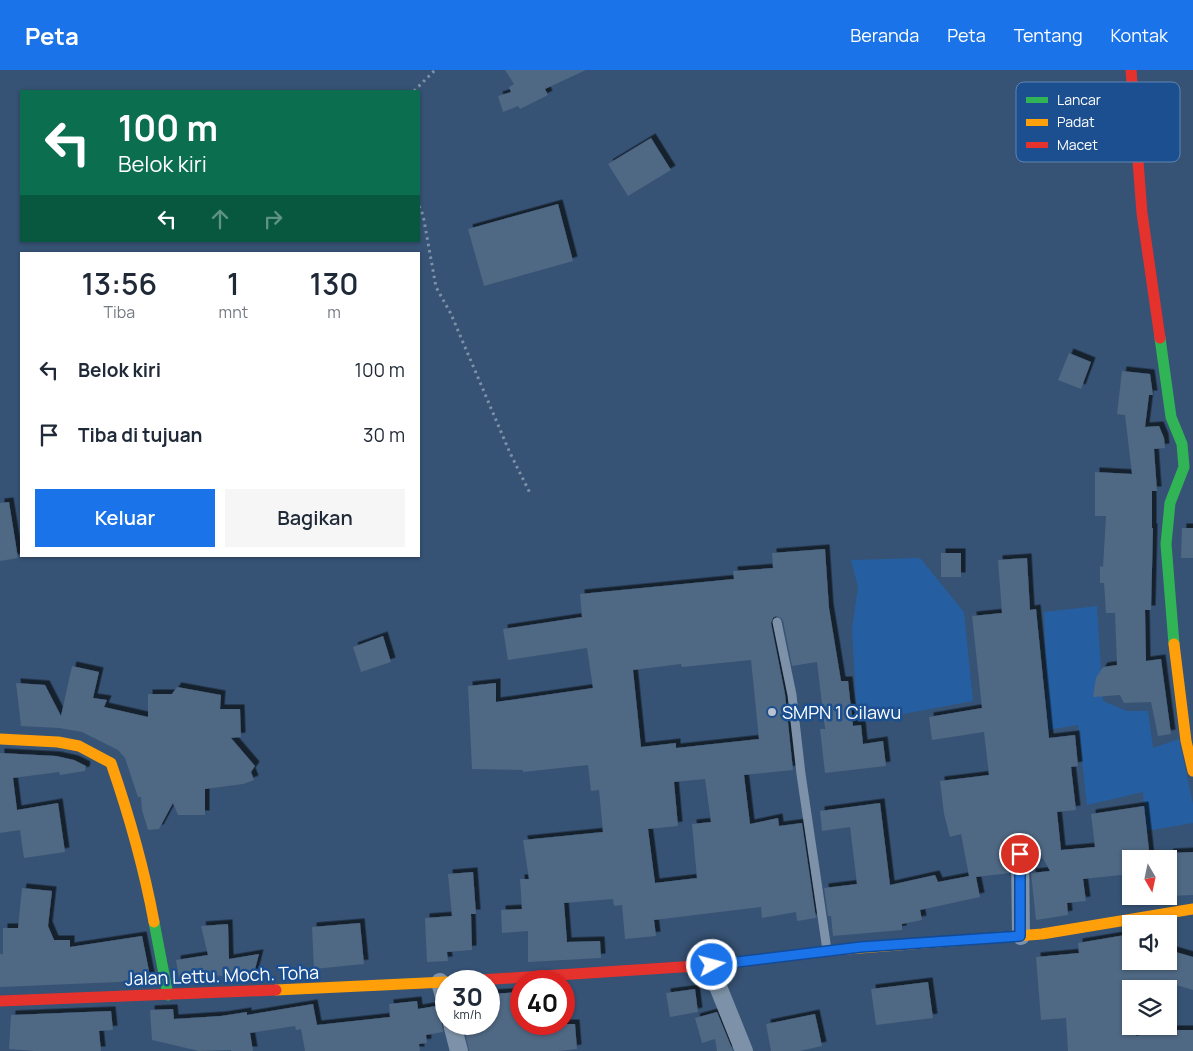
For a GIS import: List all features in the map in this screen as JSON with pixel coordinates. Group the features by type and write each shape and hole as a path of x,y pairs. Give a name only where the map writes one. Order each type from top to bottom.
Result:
{"street":[{"path":"1138,162 1142,213 1171,417 1189,466 1170,503 1166,544 1172,623 1186,741 1193,772"},
{"path":"0,739 58,742 79,746 111,763 126,806 146,878 168,995"},
{"path":"1020,854 1020,936"},
{"path":"500,979 712,965 870,946 1042,934 1193,909"},
{"path":"712,965 714,979 744,1051"},
{"name":"Jalan Lettu. Moch. Toha","path":"0,1001 435,982"},
{"path":"455,1035 459,1051"}],"lane":[{"path":"777,622 792,695 801,774 827,951"}],"path":[{"path":"415,90 435,70"},
{"path":"420,208 423,215 436,288 451,314 510,454 530,493"}],"shaded area":[{"path":"920,558 964,612 973,701 865,721 856,701 852,629 858,587 851,560"},
{"path":"1097,606 1103,701 1127,711 1148,711 1153,748 1179,739 1193,804 1193,823 1146,831 1143,792 1087,805 1078,725 1048,730 1044,612"}],"building":[{"path":"505,70 586,70 545,89 548,95 520,109 518,106 503,112 498,96 511,92 509,87 514,84"},
{"path":"651,138 671,170 628,196 608,164"},
{"path":"558,204 573,261 484,286 468,229"},
{"path":"1069,353 1091,362 1081,389 1058,380"},
{"path":"1122,371 1150,374 1153,395 1149,395 1145,427 1159,426 1164,438 1165,448 1154,449 1157,491 1152,491 1151,610 1145,610 1146,661 1161,659 1171,734 1158,736 1151,702 1124,703 1120,695 1093,697 1096,678 1103,667 1117,665 1115,613 1106,613 1104,583 1100,583 1100,566 1103,567 1106,516 1095,516 1095,472 1132,474 1125,415 1117,414"},
{"path":"9,502 18,558 0,561 0,503"},
{"path":"1182,528 1193,528 1193,558 1181,558"},
{"path":"825,549 829,608 841,681 848,681 853,726 861,725 863,744 883,741 886,766 825,773 820,729 825,729 817,662 792,666 783,621 776,616 773,618 771,623 785,694 793,770 744,775 750,824 778,818 779,826 802,823 816,918 797,921 796,912 762,918 761,907 654,920 656,936 625,939 622,905 614,906 613,899 564,903 567,942 600,941 601,958 528,962 528,931 502,933 501,910 522,909 520,879 529,879 523,840 603,832 599,790 591,791 588,765 523,772 523,770 472,769 468,686 496,683 496,702 593,688 587,648 508,660 503,629 582,617 580,594 734,579 733,571 773,568 772,553","holes":["751,660 759,739 676,748 676,743 641,747 633,670 681,664 682,667","705,779 711,822 692,824 697,878 655,883 648,829 678,826 674,782"]},
{"path":"941,553 961,553 961,577 941,577"},
{"path":"1027,558 1030,610 1036,609 1049,738 1075,735 1078,766 1071,767 1076,810 1057,812 1061,850 1095,847 1091,814 1144,806 1149,850 1122,850 1122,875 1083,879 1086,901 1067,903 1068,915 1036,920 1031,873 1050,871 1034,842 1008,845 1010,873 976,877 980,897 920,910 922,920 902,924 902,930 833,936 831,916 828,916 824,888 857,884 850,827 822,831 820,811 880,803 890,885 935,875 938,882 969,876 961,834 950,837 944,814 940,781 989,775 984,732 932,740 929,717 982,708 972,616 1002,613 998,560"},
{"path":"383,636 391,662 361,672 353,647"},
{"path":"72,666 99,672 93,698 107,700 104,707 148,717 148,694 172,694 177,687 221,695 220,709 240,709 241,737 231,738 255,766 251,772 254,780 243,784 205,789 205,815 178,815 173,803 159,829 148,830 142,810 141,797 138,797 125,758 118,750 82,732 59,728 21,726 16,683 45,685 61,716"},
{"path":"0,753 56,756 74,760 86,766 85,771 60,775 59,772 13,778 17,810 58,803 65,852 24,858 20,830 0,833"},
{"path":"1193,852 1193,895 1178,896 1178,853"},
{"path":"473,872 476,914 471,914 472,950 447,952 448,961 427,962 425,918 452,916 448,874"},
{"path":"22,888 52,891 48,926 54,940 70,940 70,947 142,936 151,981 147,981 147,978 119,982 0,987 0,954 3,954 3,928 18,928"},
{"path":"360,923 364,964 314,969 312,927"},
{"path":"228,924 229,959 259,954 253,977 232,978 205,973 179,978 176,960 208,955 201,926"},
{"path":"1122,936 1122,970 1177,970 1177,952 1193,957 1193,990 1177,985 1177,980 1122,980 1122,1035 1177,1035 1177,1030 1193,1030 1193,1051 1068,1051 1066,1018 1041,1020 1036,957 1079,953 1078,943"},
{"path":"928,982 933,1018 876,1025 871,989"},
{"path":"695,989 698,1012 670,1017 666,993"},
{"path":"500,993 510,993 510,1035 575,1035 575,1024 577,1049 559,1051 469,1051 465,1035 500,1035"},
{"path":"417,1001 418,1009 435,1006 435,1033 426,1035 427,1043 419,1044 420,1051 305,1051 301,1029 296,1030 295,1026 250,1033 253,1051 199,1051 152,1040 150,1010 173,1009 174,1019 247,1012 247,1015 313,1004 317,1025 390,1017 389,1004"},
{"path":"111,1011 113,1030 99,1031 101,1051 9,1049 11,1015"},
{"path":"717,1012 733,1051 717,1051 715,1039 702,1043 695,1018"},
{"path":"815,1014 822,1046 800,1051 771,1051 766,1024"}],"traffic: fast":[{"path":"1160,338 1171,417 1182,444 1184,467 1170,503 1166,544 1174,644"},
{"path":"154,922 168,995"}],"traffic: slow":[{"path":"1174,644 1186,741 1193,771"},
{"path":"0,739 58,742 79,746 111,763 136,842 154,922"},
{"path":"847,949 1042,934 1193,909"},
{"path":"276,990 435,983"}],"traffic: jam":[{"path":"1131,70 1132,82"},
{"path":"1138,162 1142,213 1160,338"},
{"path":"500,979 712,965 847,949"},
{"path":"0,1001 276,990"}],"place":[{"name":"SMPN 1 Cilawu","path":"772,712"}],"route":[{"path":"712,965 861,947 1020,936 1020,854"}]}
